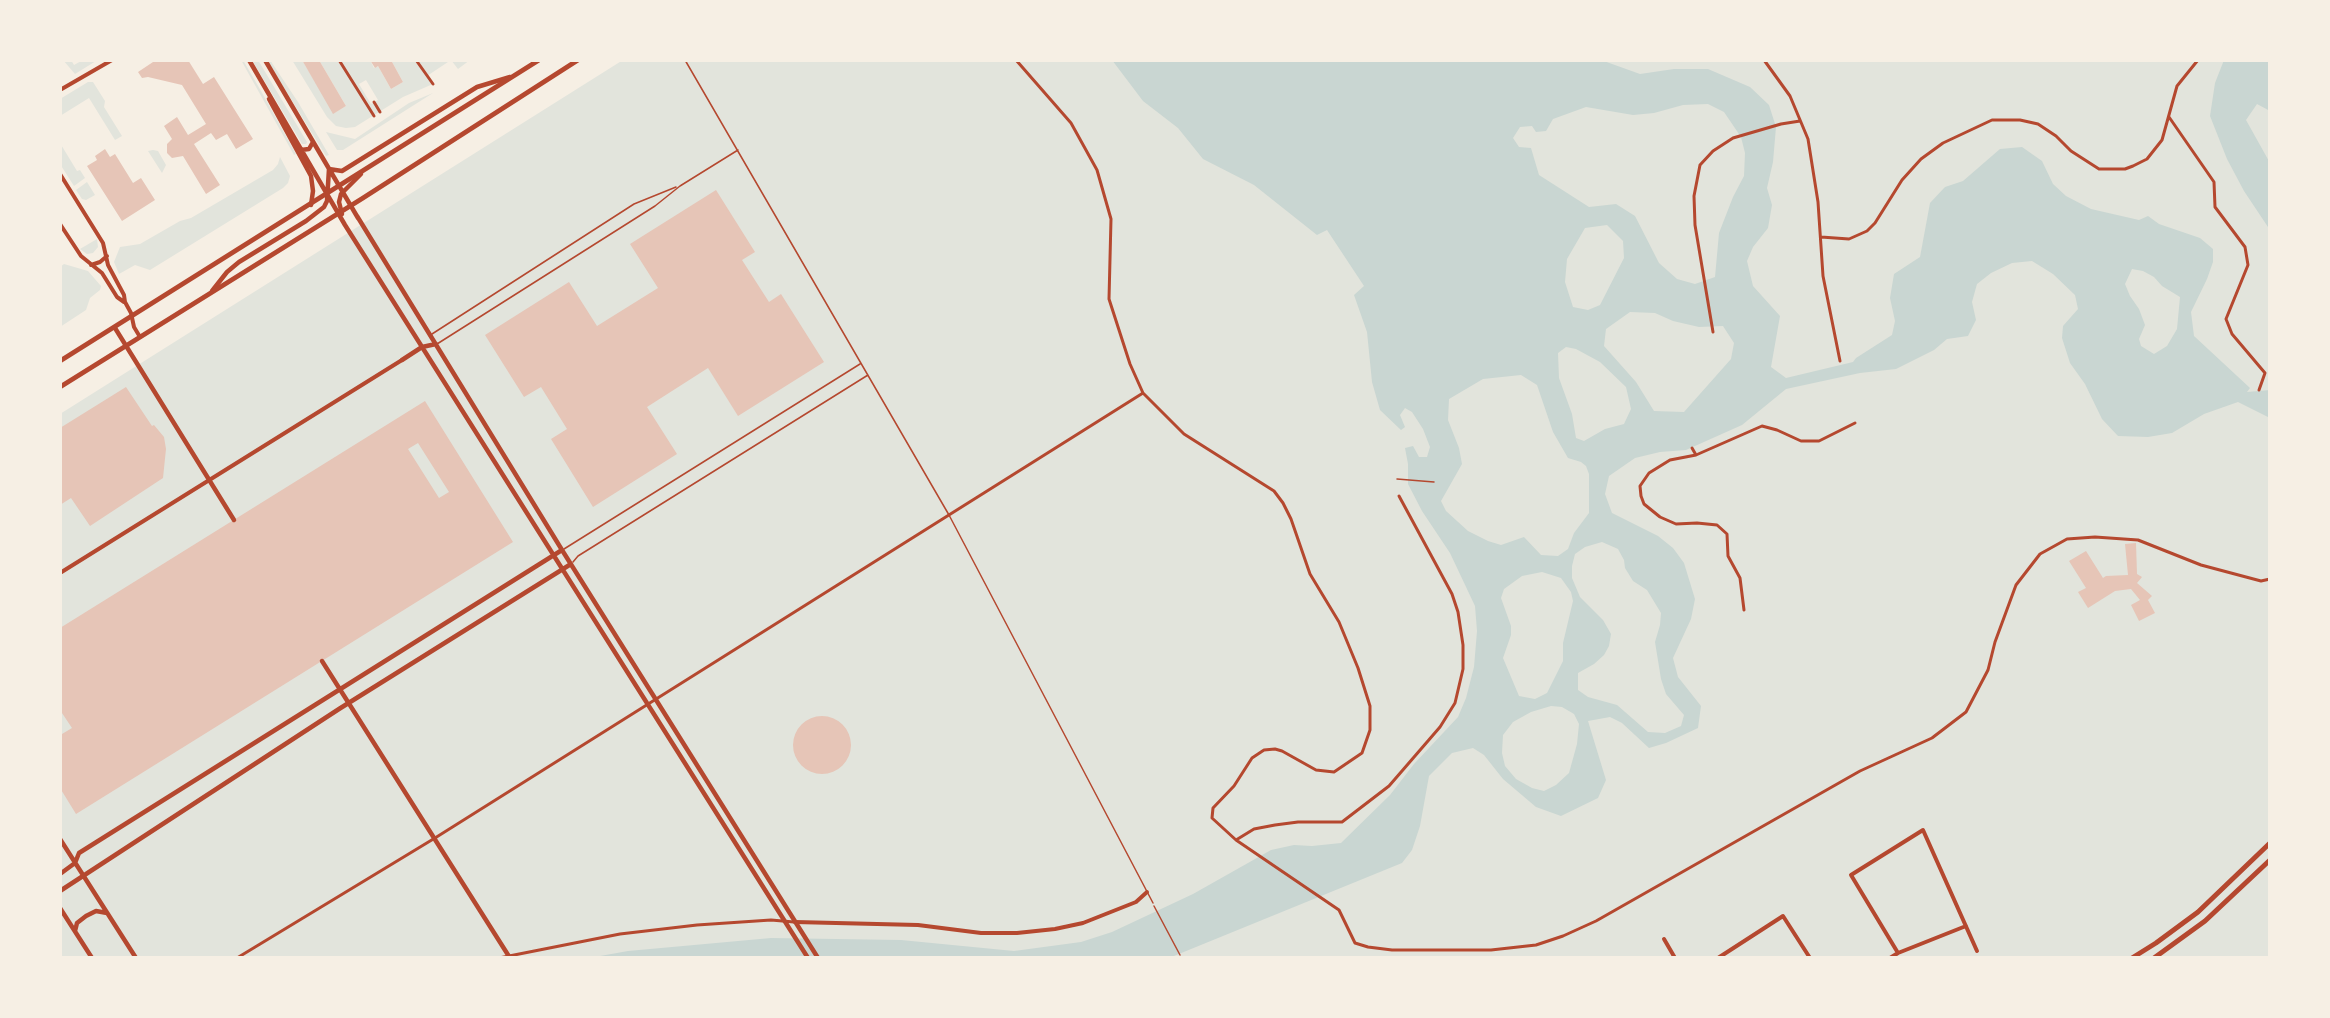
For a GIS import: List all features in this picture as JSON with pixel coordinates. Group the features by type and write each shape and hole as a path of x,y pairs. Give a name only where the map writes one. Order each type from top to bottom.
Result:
{"main road":[{"path":"60,361 132,318 539,60"},
{"path":"60,387 338,214 578,60"},
{"path":"2132,958 2198,912 2270,843"},
{"path":"2154,958 2205,921 2270,860"}],"street":[{"path":"60,90 112,60"},
{"path":"249,60 338,214 808,958"},
{"path":"265,60 350,206 654,698 818,958"},
{"path":"339,60 374,116"},
{"path":"416,60 433,84"},
{"path":"1016,60 1071,123 1097,171 1111,219 1109,299 1130,364 1143,393 1192,439 1274,491 1292,519 1310,574 1342,629 1370,706 1370,730 1362,753 1334,772 1316,770 1275,749 1264,750 1252,758 1234,786 1214,808 1212,818 1245,847 1338,910 1355,943 1368,948 1416,951 1491,950 1545,942 1596,921 1860,771 1932,738 1966,712 1988,670 1995,642 2016,585 2040,554 2067,539 2095,537 2138,540 2201,565 2261,581 2270,579"},
{"path":"1764,60 1790,96 1808,139 1821,237 1822,276 1840,361"},
{"path":"1821,237 1849,239 1867,231 1875,223 1902,180 1921,159 1943,143 1992,120 2020,120 2038,124 2056,136 2071,151 2099,169 2125,169 2147,159 2162,140 2177,86 2198,60"},
{"path":"329,169 342,171 477,87 512,77"},
{"path":"265,88 272,107 311,177 313,191 311,205"},
{"path":"374,102 380,112"},
{"path":"2169,117 2214,182 2215,207 2245,247 2248,265 2226,319 2232,334 2265,373 2259,390"},
{"path":"1713,332 1695,225 1695,184 1701,165 1713,151 1733,138 1800,121"},
{"path":"301,150 309,149 313,142"},
{"path":"209,294 227,272 239,262 324,207 327,201 329,169"},
{"path":"345,225 339,202 340,194 363,172"},
{"path":"60,174 99,236 108,265 123,292 134,327 140,338"},
{"path":"60,224 75,248 102,273 117,297 125,302"},
{"path":"91,265 107,256"},
{"path":"115,328 234,520"},
{"path":"60,573 402,360 422,347 431,335"},
{"path":"422,347 436,344"},
{"path":"237,958 435,838 654,698 1143,393"},
{"path":"1744,610 1740,578 1728,556 1727,534 1717,525 1676,524 1660,517 1644,504 1640,486 1648,473 1670,460 1696,455 1762,426 1801,441 1819,441 1855,423"},
{"path":"1692,448 1696,455"},
{"path":"1236,840 1254,829 1275,825 1298,822 1342,822 1389,786 1440,727 1455,704 1463,669 1463,645 1458,612 1452,594 1399,496"},
{"path":"60,874 75,863 79,854 562,550"},
{"path":"60,891 348,704 571,564"},
{"path":"322,661 510,957"},
{"path":"1898,953 1851,875 1923,830 1977,951"},
{"path":"60,839 136,958"},
{"path":"499,958 620,934 697,925 784,921 918,925 981,933 1017,933 1083,923 1136,902 1147,892"},
{"path":"60,908 92,958"},
{"path":"75,932 77,923 86,916 96,911 107,914"},
{"path":"1718,958 1783,916 1810,958"},
{"path":"1890,958 1966,926"},
{"path":"1664,939 1675,958"}],"lane":[{"path":"685,60 950,515 1180,955"},
{"path":"436,344 655,206 680,186 738,149"},
{"path":"431,335 634,204 680,186"},
{"path":"562,550 861,363"},
{"path":"571,564 578,556 868,375"}],"path":[{"path":"1397,478 1434,482"}],"shaded area":[{"path":"63,60 71,60 74,65 83,60 96,61 75,74"},
{"path":"241,60 243,60 296,154 294,155"},
{"path":"252,60 258,60 307,142 306,144 302,144"},
{"path":"267,60 270,60 298,102 329,155 326,156"},
{"path":"292,60 302,60 334,113 346,106 319,60 370,60 374,68 378,66 391,89 403,82 391,60 451,60 427,76 433,84 403,97 355,127 336,126 327,117","holes":["366,80 378,100 371,104 359,84"]},
{"path":"451,60 470,60 458,69"},
{"path":"623,60 2270,60 2270,958 60,958 60,414"},
{"path":"1112,60 1601,60 1640,74 1674,69 1708,69 1750,87 1769,105 1776,127 1773,162 1767,188 1772,205 1768,228 1753,247 1747,261 1753,286 1780,316 1771,367 1786,378 1853,362 1892,335 1895,321 1890,298 1894,274 1920,257 1930,203 1945,187 1963,181 2000,149 2022,147 2042,161 2053,184 2066,196 2091,209 2139,220 2148,216 2159,224 2200,238 2213,249 2213,262 2191,312 2194,336 2250,388 2247,392 2270,390 2270,418 2238,402 2204,414 2172,433 2148,437 2118,436 2102,419 2085,384 2070,363 2062,338 2063,326 2078,309 2075,295 2053,274 2032,261 2012,263 1991,273 1977,284 1972,302 1976,320 1968,336 1947,339 1934,350 1896,369 1860,373 1786,389 1742,425 1686,450 1660,452 1635,458 1609,476 1605,494 1612,513 1658,536 1673,548 1684,563 1695,599 1691,619 1673,658 1678,677 1701,706 1698,728 1649,748 1622,723 1610,717 1588,721 1606,780 1598,798 1561,816 1536,807 1503,779 1484,755 1473,748 1452,753 1429,776 1420,826 1412,850 1402,863 1169,958 589,958 628,951 771,938 901,940 1014,951 1081,942 1112,932 1193,894 1271,850 1294,845 1341,843 1390,795 1414,764 1458,717 1466,698 1474,667 1477,631 1475,606 1450,553 1422,511 1408,484 1405,448 1413,446 1419,457 1427,457 1430,447 1423,429 1412,412 1405,408 1400,415 1405,427 1401,430 1380,410 1372,382 1367,332 1354,295 1364,286 1327,230 1317,235 1254,185 1203,159 1178,128 1143,101","holes":["1708,104 1724,112 1741,137 1745,153 1744,176 1719,233 1715,277 1695,284 1677,279 1659,263 1635,216 1616,204 1589,207 1539,175 1531,148 1519,147 1513,138 1520,127 1532,126 1536,132 1546,131 1553,119 1586,107 1633,115 1654,113 1683,105","1607,225 1623,241 1624,258 1600,305 1588,310 1573,307 1565,282 1567,259 1585,228","2132,269 2143,271 2154,277 2162,286 2180,297 2177,329 2167,346 2154,354 2141,346 2139,339 2145,325 2139,309 2125,284","1630,312 1655,313 1673,321 1699,327 1723,326 1734,343 1731,359 1684,412 1654,411 1636,382 1604,346 1606,329","1566,347 1576,349 1600,362 1626,387 1631,409 1624,424 1605,429 1584,441 1576,438 1572,414 1559,378 1558,353","1521,375 1537,385 1553,432 1568,458 1581,462 1586,466 1589,474 1589,513 1574,533 1568,549 1558,556 1541,555 1524,537 1501,545 1488,541 1468,531 1446,511 1441,501 1462,464 1459,448 1448,420 1449,399 1483,379","1602,542 1618,549 1633,581 1647,590 1661,613 1655,642 1661,679 1666,694 1684,715 1681,726 1665,733 1648,732 1617,705 1588,697 1578,690 1578,673 1604,655 1609,646 1611,634 1603,620 1580,597 1572,578 1575,554 1585,547","1542,572 1561,578 1571,592 1573,601 1563,643 1563,661 1547,693 1535,699 1519,696 1503,658 1511,635 1511,626 1501,598 1504,589 1522,576","1551,706 1562,707 1574,714 1579,724 1577,744 1569,773 1556,785 1544,791 1532,788 1516,779 1505,766 1502,753 1503,735 1513,722 1531,712"]},
{"path":"2224,60 2270,60 2270,111 2257,104 2246,120 2270,163 2270,230 2244,191 2227,159 2210,116 2215,83"},
{"path":"88,82 93,82 105,101 104,107 122,136 115,140 89,98 60,116 60,99"},
{"path":"433,93 343,150 337,150 326,132 355,139 409,103"},
{"path":"60,143 77,171 80,170 85,178 74,186 60,164"},
{"path":"148,151 158,151 166,165 162,173"},
{"path":"280,157 290,176 283,188 150,270 135,265 119,274 114,262 120,247 140,244 180,221 191,218 273,170"},
{"path":"87,182 95,195 86,200 82,199 76,190"},
{"path":"97,239 98,247 93,253 87,254 80,249"},
{"path":"64,264 88,271 101,286 100,290 90,298 86,310 60,327 60,267"}],"building":[{"path":"156,60 188,60 203,84 214,77 253,139 236,149 227,134 216,140 211,133 194,144 220,185 206,194 183,156 172,158 167,153 167,144 172,139 164,126 177,117 188,135 206,124 182,85 148,77 142,78 138,72"},
{"path":"302,60 319,60 346,106 333,114"},
{"path":"370,60 391,60 403,82 391,89 378,66 375,68"},
{"path":"105,149 110,157 115,154 133,183 141,178 155,200 122,221 87,166 97,160 95,156"},
{"path":"716,190 755,252 742,260 769,302 781,294 824,362 738,416 708,368 647,407 677,454 593,507 551,439 567,429 541,387 524,397 485,335 569,282 597,326 658,288 630,244"},
{"path":"126,387 152,426 154,425 164,437 166,449 163,478 90,526 71,498 60,505 60,428"},
{"path":"425,401 513,542 76,814 60,788 60,731 62,734 72,728 60,710 60,628","holes":["418,443 449,492 439,498 408,449"]},
{"path":"2136,543 2137,574 2142,577 2137,583 2152,596 2148,600 2155,613 2139,621 2131,605 2140,600 2131,589 2115,591 2088,608 2078,592 2086,588 2069,561 2086,551 2103,578 2128,575 2125,544"},
{"path":"822,716 833,718 846,729 851,745 849,756 838,769 822,774 811,772 798,761 793,745 795,734 806,721"}]}
